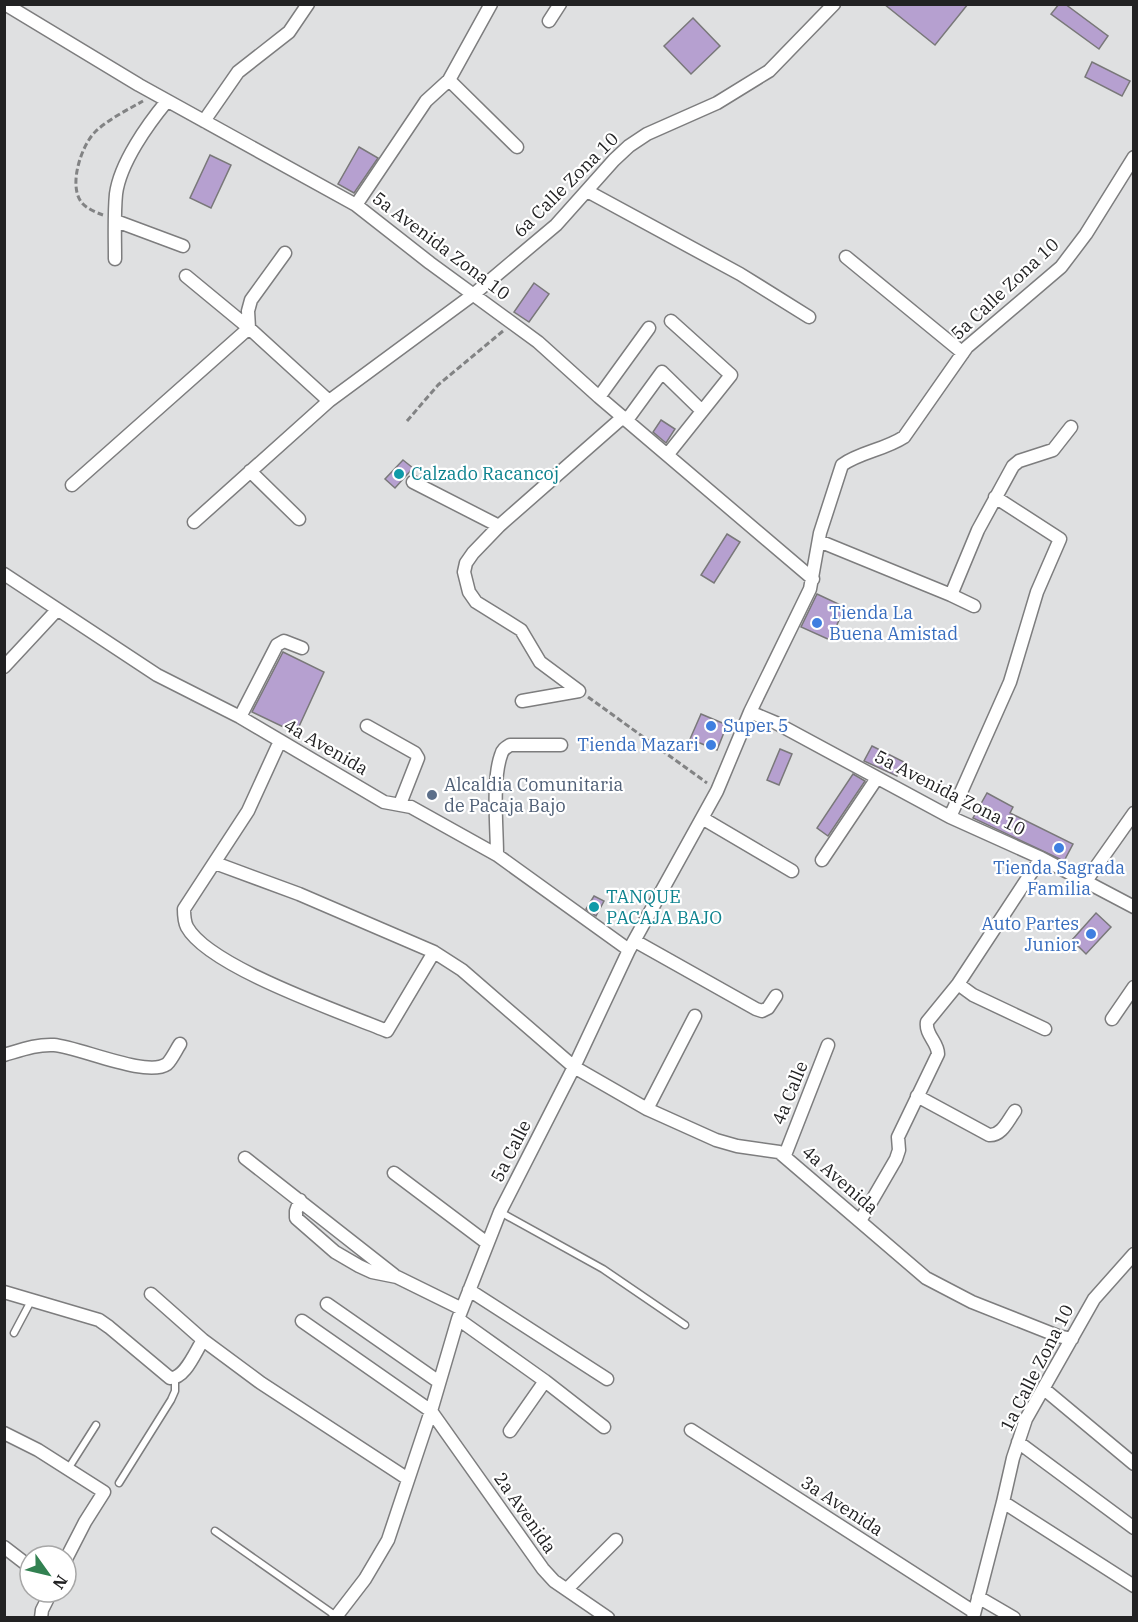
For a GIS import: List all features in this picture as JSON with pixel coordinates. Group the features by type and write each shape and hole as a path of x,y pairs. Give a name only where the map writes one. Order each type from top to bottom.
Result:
{"street":[{"name":"5a Avenida Zona 10","path":"5,4 167,101 356,205 430,263 514,322 813,579"},
{"path":"204,121 238,72 289,32 308,4"},
{"path":"356,205 426,101 449,80 491,4"},
{"path":"549,21 560,4"},
{"name":"6a Calle Zona 10","path":"194,522 329,401 474,294 556,225 614,160 630,146 647,134 717,103 769,71 834,4"},
{"path":"449,80 517,147"},
{"path":"115,259 116,193 121,176 151,120 167,101"},
{"name":"5a Calle Zona 10","path":"750,712 810,589 819,541 842,465 852,459 892,445 904,437 974,340 1061,267 1129,176 1134,157"},
{"path":"587,191 740,274 809,316"},
{"path":"116,221 183,246"},
{"path":"249,328 248,311 251,300 285,253"},
{"path":"846,257 963,353"},
{"path":"186,276 249,328 329,401"},
{"path":"668,454 730,375 671,321"},
{"path":"72,484 249,328"},
{"path":"599,397 650,328"},
{"path":"579,691 540,662 521,630 481,606 469,592 464,573 466,563 499,526 625,419 662,372 701,410"},
{"path":"951,595 978,530 995,497 1019,461 1053,450 1071,427"},
{"path":"250,471 299,519"},
{"path":"412,482 499,526"},
{"path":"950,817 1010,682 1037,592 1060,539 995,497"},
{"path":"819,541 974,606"},
{"name":"4a Avenida","path":"4,574 157,675 240,717 384,802 411,807 432,817 497,855 632,945 756,1009 762,1011 768,1008 776,996"},
{"path":"4,667 57,609"},
{"path":"240,717 277,645 284,641 302,648"},
{"path":"522,701 579,691"},
{"name":"5a Avenida Zona 10","path":"750,712 785,728 950,817 1041,858 1134,907"},
{"name":"5a Calle","path":"335,1617 378,1559 388,1540 460,1314 500,1212 574,1067 632,945 717,791 750,712"},
{"path":"368,726 415,753 418,758 400,804"},
{"path":"280,741 248,811 184,909 184,921 188,928 206,947 240,969 387,1031 434,952"},
{"path":"497,855 496,777 501,753 504,748 510,746 561,745"},
{"path":"822,860 877,778"},
{"path":"1086,881 1134,813"},
{"path":"702,818 792,871"},
{"path":"860,1221 896,1159 899,1150 898,1137 938,1054 936,1045 928,1032 927,1022 958,984 1041,858"},
{"name":"4a Avenida","path":"214,862 299,894 434,952 462,970 574,1067 648,1109 716,1140 737,1146 774,1150 785,1155 926,1278 972,1302 1058,1336 1072,1339"},
{"path":"958,984 973,995 1045,1029"},
{"path":"1112,1019 1134,987"},
{"path":"648,1109 695,1016"},
{"path":"4,1056 36,1046 56,1046 134,1066 156,1067 167,1064 180,1044"},
{"name":"4a Calle","path":"785,1155 828,1045"},
{"path":"918,1096 994,1136 999,1133 1015,1111"},
{"path":"245,1158 397,1277 460,1314 604,1427"},
{"path":"394,1173 487,1244"},
{"path":"300,1200 296,1211 299,1223 335,1252 365,1270 397,1277"},
{"name":"1a Calle Zona 10","path":"973,1615 1026,1419 1094,1299 1133,1257"},
{"path":"469,1290 607,1379"},
{"path":"4,1292 99,1320 166,1376 175,1379 182,1375 203,1340"},
{"path":"151,1294 203,1340 261,1383 408,1479"},
{"path":"327,1304 439,1382"},
{"name":"2a Avenida","path":"302,1321 430,1411 543,1569 554,1581 608,1617"},
{"path":"510,1431 545,1381"},
{"path":"1044,1389 1134,1464"},
{"name":"3a Avenida","path":"690,1430 973,1615"},
{"path":"4,1433 38,1450 104,1492 74,1544"},
{"path":"1018,1442 1134,1528"},
{"path":"1003,1502 1134,1586"},
{"path":"567,1590 616,1540"},
{"path":"4,1547 18,1558"},
{"path":"978,1597 1014,1617"}],"lane":[{"path":"500,1212 603,1269 685,1325"},
{"path":"14,1333 31,1300"},
{"path":"119,1483 171,1400 175,1391 175,1379"},
{"path":"68,1469 96,1425"},
{"path":"215,1531 335,1617"}],"path":[{"path":"116,221 84,205 78,198 77,170 83,152 94,132 123,112 156,94"},
{"path":"407,421 438,385 514,322"},
{"path":"579,691 717,791"}],"building":[{"path":"884,4 968,4 935,45"},
{"path":"1059,4 1065,4 1108,36 1099,49 1051,14"},
{"path":"693,18 720,46 691,74 664,46"},
{"path":"1092,62 1130,81 1122,96 1085,77"},
{"path":"359,147 378,158 354,193 338,184"},
{"path":"210,155 231,165 211,208 190,198"},
{"path":"534,283 549,294 529,322 514,312"},
{"path":"661,420 675,429 666,443 653,432"},
{"name":"Calzado Racancoj","path":"403,460 413,468 395,488 385,479"},
{"path":"727,534 740,542 714,583 701,575"},
{"path":"817,594 845,607 830,640 801,627"},
{"path":"283,652 324,672 296,733 252,712"},
{"path":"701,714 727,725 717,750 690,739"},
{"path":"872,746 904,762 897,776 864,761"},
{"path":"780,749 792,754 779,785 767,780"},
{"path":"853,774 865,781 828,836 817,828"},
{"path":"987,793 1013,807 1010,813 1073,844 1064,861 973,818"},
{"name":"TANQUE PACAJA BAJO","path":"594,896 604,901 596,916 586,909"},
{"name":"Auto Partes Junior","path":"1096,913 1111,927 1086,954 1072,940"}],"place":[{"name":"Calzado Racancoj","path":"399,474"},
{"name":"Tienda La Buena Amistad","path":"817,623"},
{"name":"Super 5","path":"711,726"},
{"name":"Tienda Mazari","path":"711,745"},
{"name":"Alcaldia Comunitaria de Pacaja Bajo","path":"432,795"},
{"name":"Tienda Sagrada Familia","path":"1059,848"},
{"name":"TANQUE PACAJA BAJO","path":"594,907"},
{"name":"Auto Partes Junior","path":"1091,934"}]}
